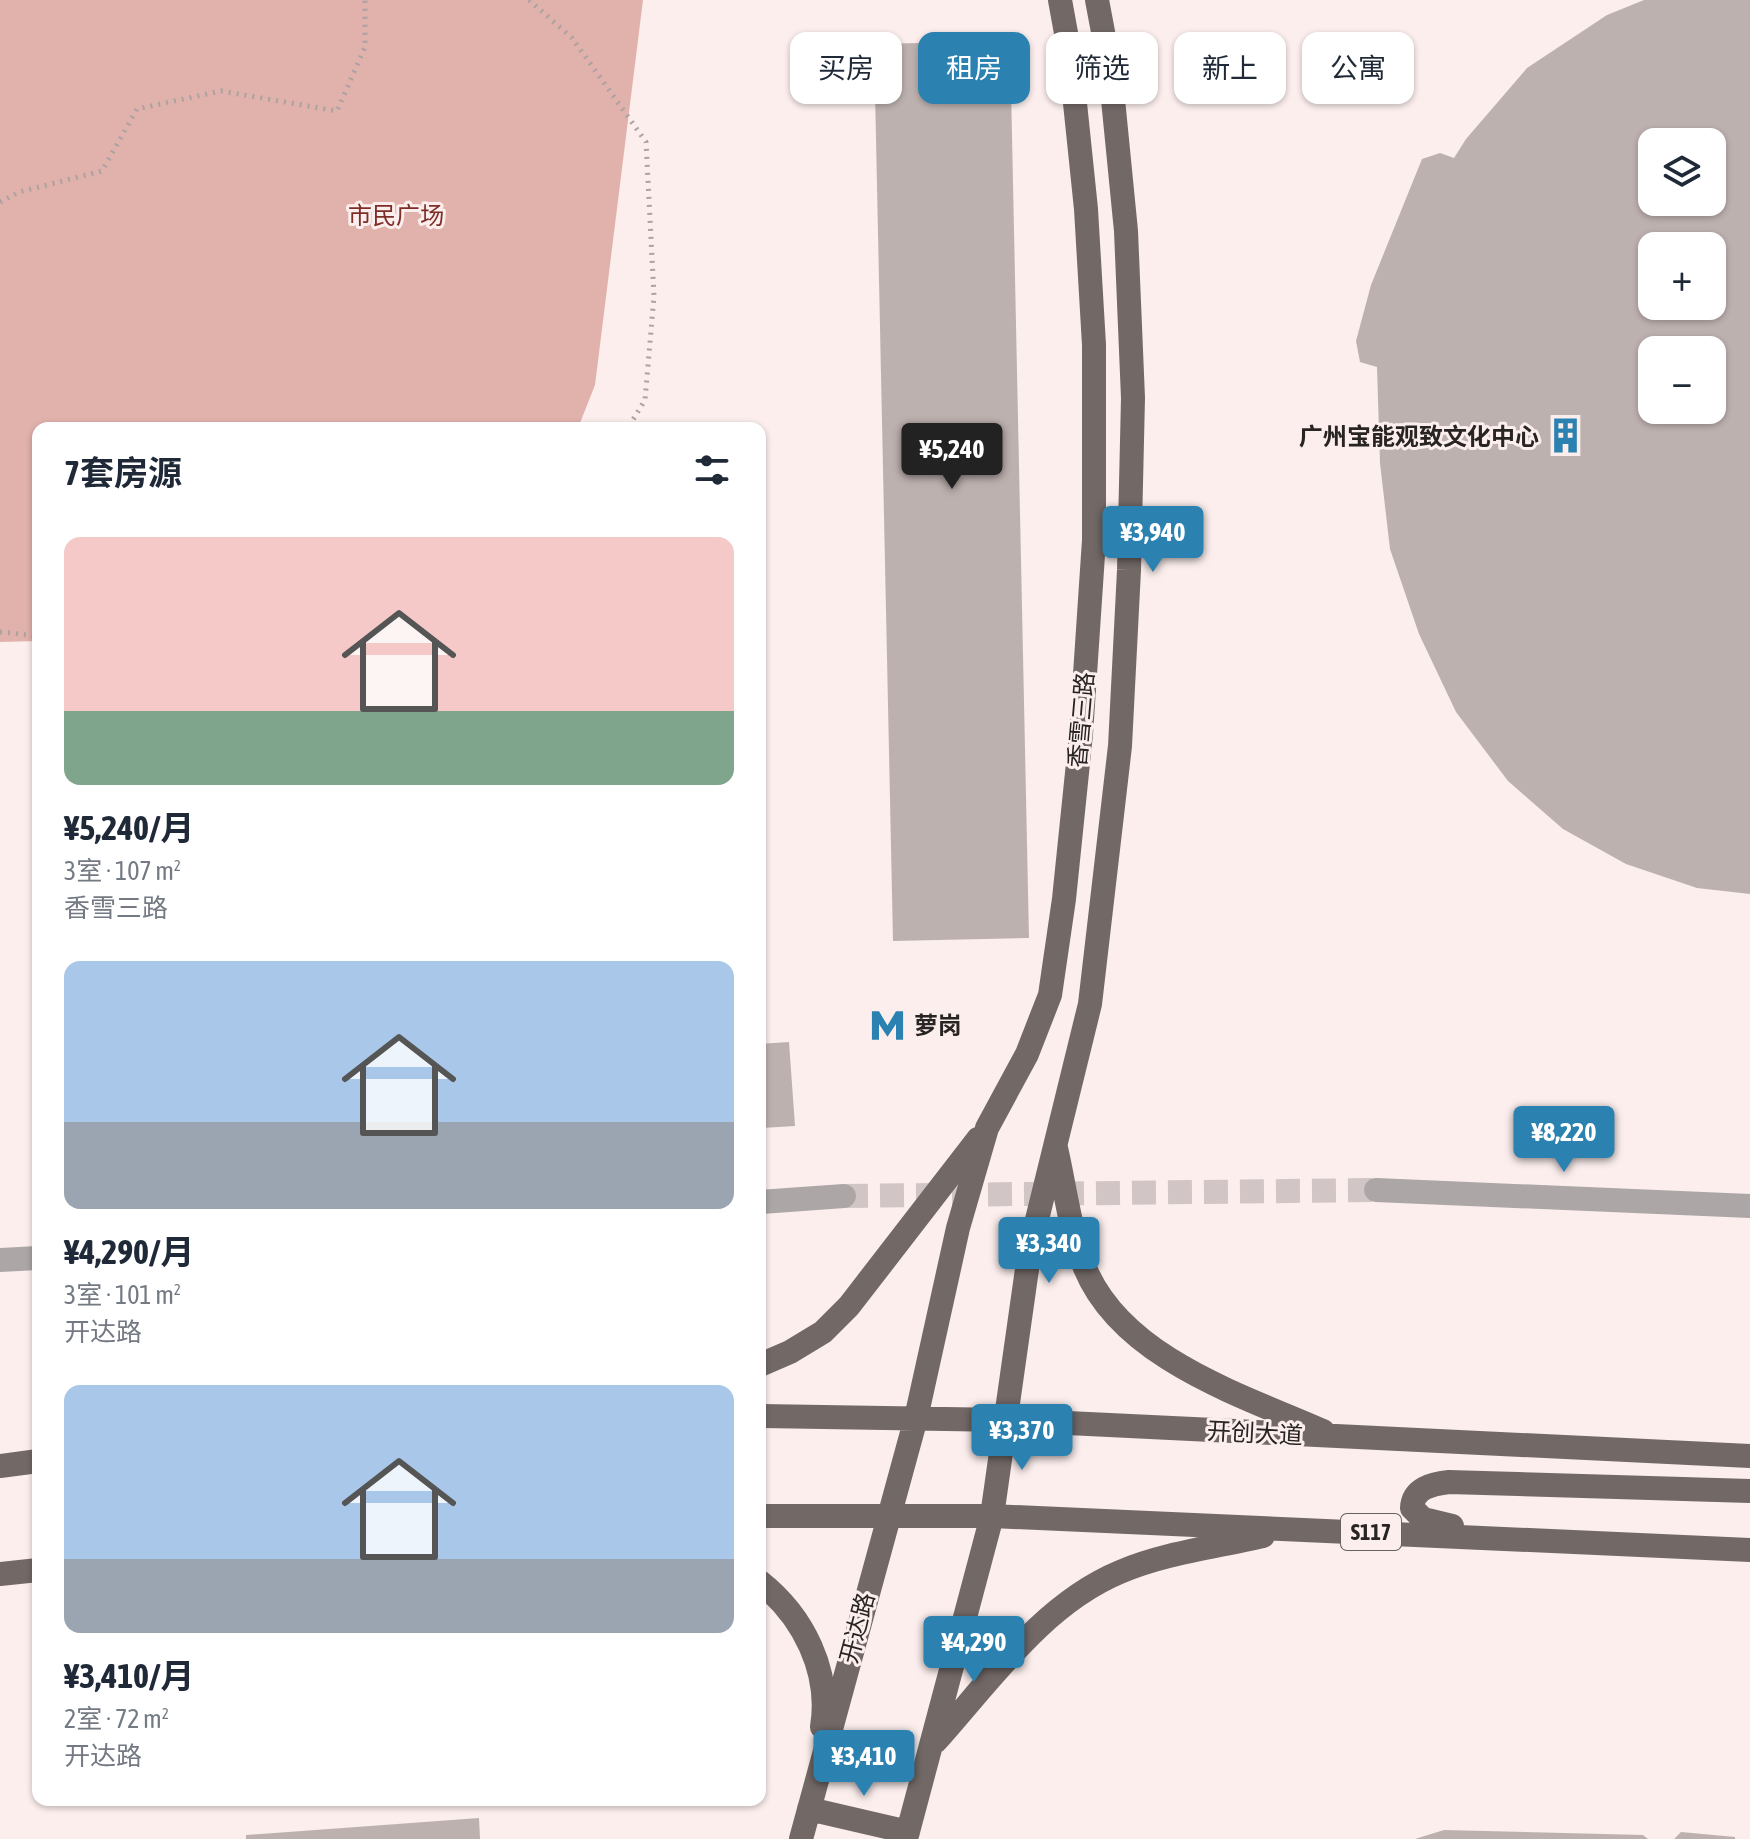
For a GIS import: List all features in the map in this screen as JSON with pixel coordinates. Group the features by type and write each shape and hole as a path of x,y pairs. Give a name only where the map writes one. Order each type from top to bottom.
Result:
{"main road":[{"name":"香雪三路","path":"916,1418 958,1228 987,1128 1027,1054 1050,995 1064,899 1081,734 1094,540 1094,345 1086,209 1070,55 1060,0"},
{"name":"香雪三路","path":"1006,1420 1030,1248 1090,1004 1120,746 1129,570 1133,398 1126,231 1110,69 1097,0"},
{"path":"766,1362 823,1332 849,1306 987,1128"},
{"path":"1055,1142 1085,1268 1105,1303 1134,1332 1173,1362 1336,1437"},
{"name":"开创大道","path":"766,1416 1006,1420 1750,1456"},
{"name":"开达路","path":"801,1839 916,1418"},
{"path":"766,1587 805,1630 819,1670 824,1712 809,1809 907,1836 992,1516 1006,1420"},
{"path":"0,1466 32,1462"},
{"path":"1494,1538 1423,1519 1412,1508 1412,1500 1432,1484 1449,1482 1750,1491"},
{"name":"S117","path":"766,1516 992,1516 1750,1550"},
{"path":"934,1742 1039,1627 1083,1591 1121,1571 1297,1529"},
{"path":"0,1574 32,1571"}],"street":[{"path":"1376,1190 1750,1206"},
{"path":"766,1202 844,1196"},
{"path":"0,1260 32,1258"}],"path":[{"path":"0,202 19,192 102,171 137,109 221,91 337,111 365,47 365,0"},
{"path":"529,0 572,38 646,142 654,296 645,400 632,422"},
{"path":"0,632 32,635"}],"green space":[{"name":"市民广场","path":"0,0 643,0 595,385 580,422 32,422 32,641 0,642"}],"building":[{"name":"广州宝能观致文化中心","path":"1644,0 1750,0 1750,894 1697,888 1626,864 1563,829 1508,781 1456,712 1419,634 1390,549 1380,463 1377,367 1360,362 1356,341 1371,285 1422,159 1440,153 1454,158 1466,139 1527,68 1607,15"},
{"name":"萝岗","path":"902,43 918,43 918,104 1011,104 1029,938 893,941 875,104 902,104"},
{"path":"789,1042 795,1126 766,1128 766,1044"},
{"path":"479,1818 480,1839 246,1839 246,1835"},
{"path":"1444,1830 1643,1835 1648,1839 1415,1839"},
{"path":"1681,1832 1735,1837 1735,1839 1674,1839"}],"tunnel":[{"path":"844,1196 1376,1190"}],"place":[{"name":"广州宝能观致文化中心","path":"1565,436"},
{"name":"萝岗","path":"888,1025"}]}
